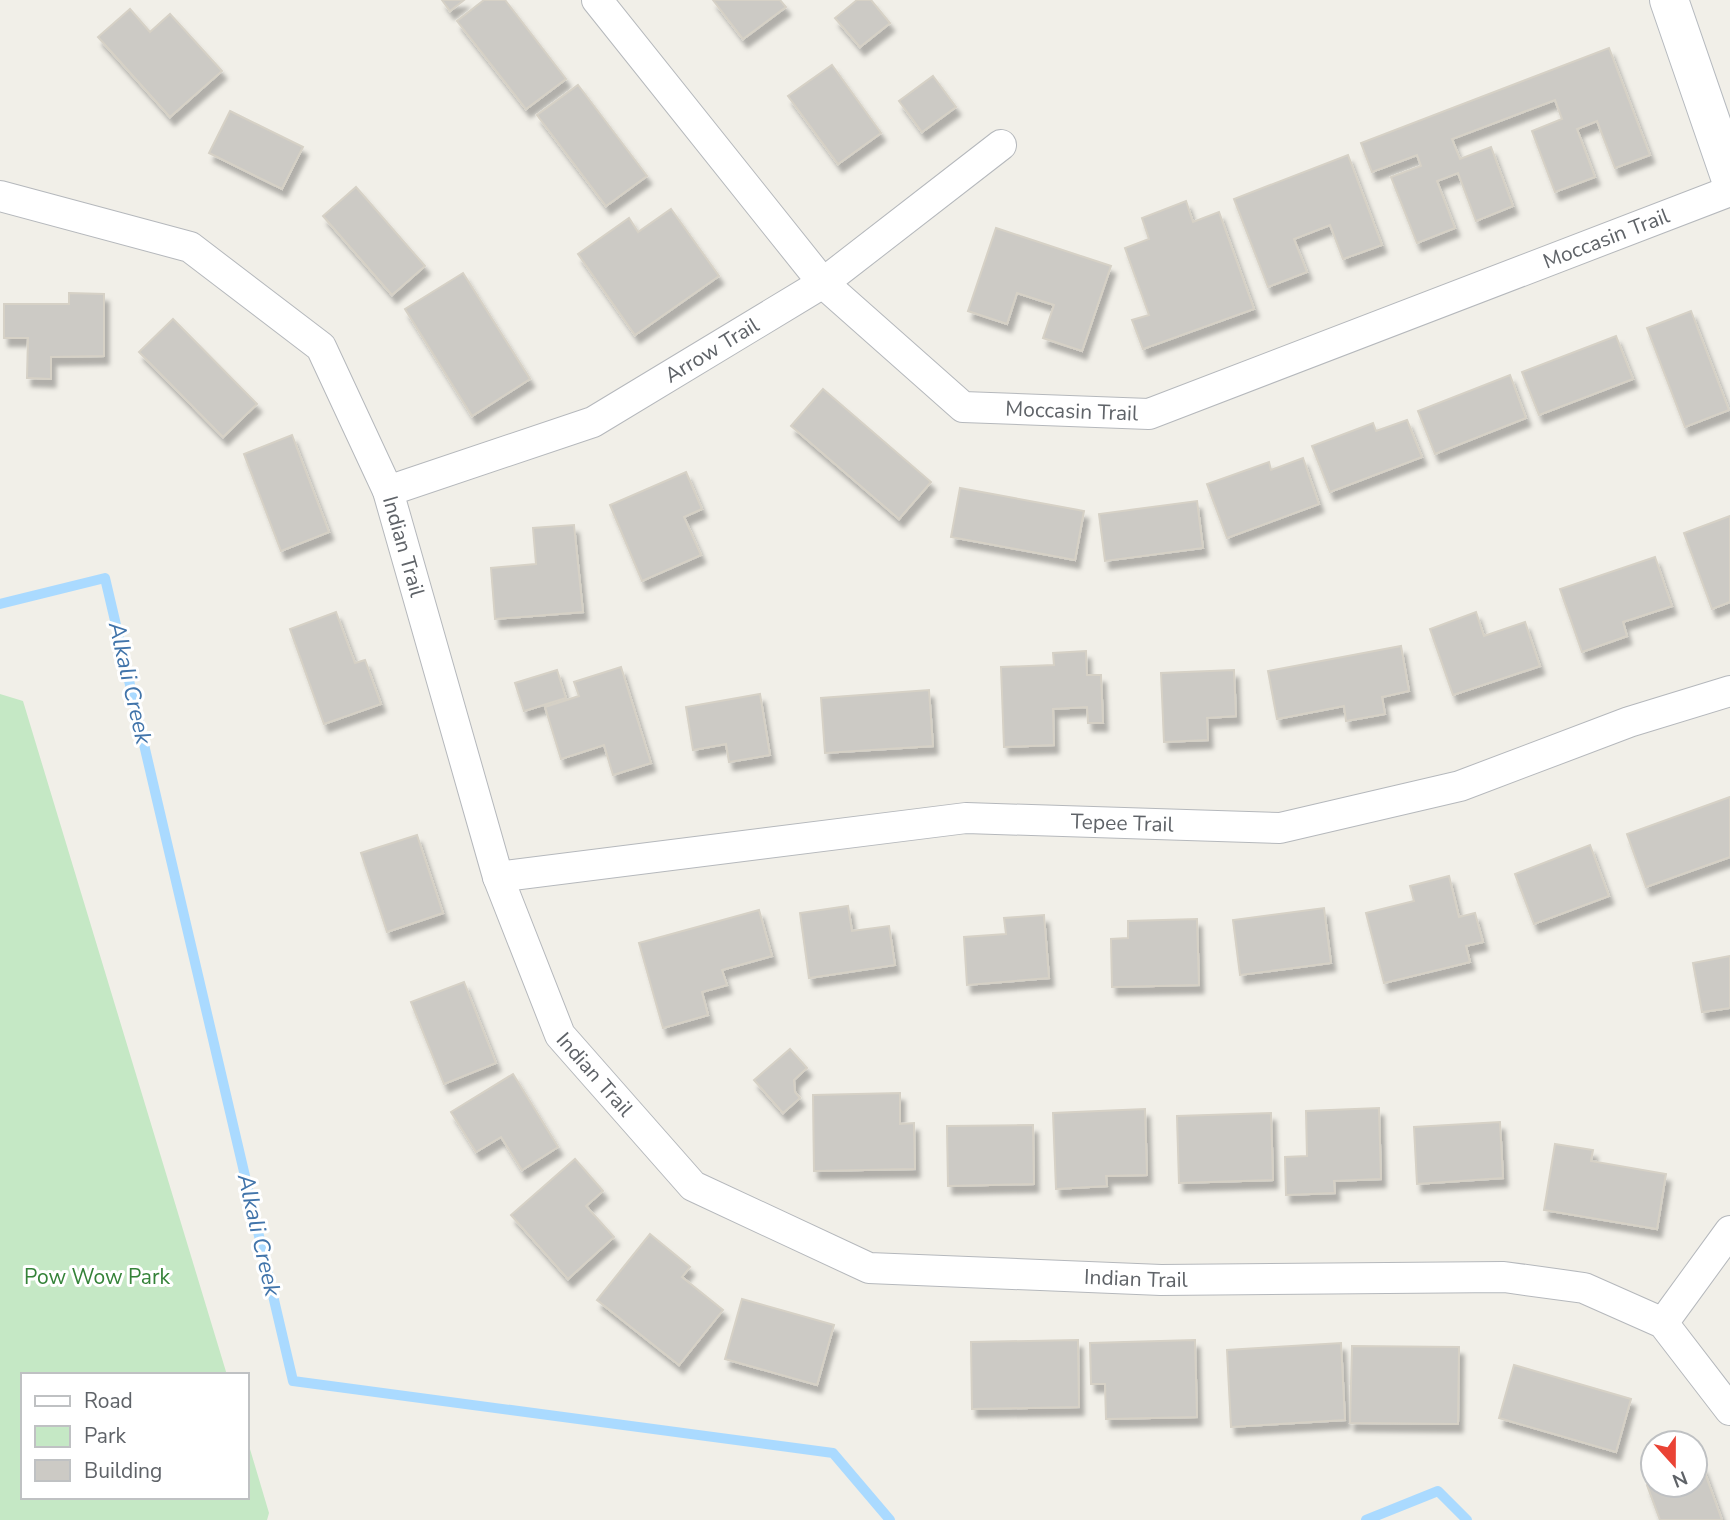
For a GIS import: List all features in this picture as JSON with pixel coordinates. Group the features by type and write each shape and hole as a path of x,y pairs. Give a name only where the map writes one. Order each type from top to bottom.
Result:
{"street":[{"name":"Moccasin Trail","path":"597,0 822,283 964,407 1149,415 1730,191"},
{"path":"1669,0 1730,177"},
{"name":"Arrow Trail","path":"388,491 593,422 822,283 1001,145"},
{"name":"Indian Trail","path":"0,196 190,247 321,347 388,491 498,877 560,1035 693,1186 869,1268 1161,1280 1504,1277 1584,1288 1663,1323 1730,1410"},
{"name":"Tepee Trail","path":"498,877 966,818 1280,828 1460,786 1629,722 1730,691"},
{"path":"1663,1323 1730,1231"}],"green space":[{"name":"Pow Wow Park","path":"0,694 23,701 226,1373 21,1373 21,1499 248,1499 248,1442 269,1513 267,1520 0,1520"}],"building":[{"path":"442,0 464,0 450,11"},
{"path":"484,0 505,0 566,79 526,109 457,21"},
{"path":"713,0 780,0 786,7 743,39"},
{"path":"857,0 871,0 890,23 860,47 835,18"},
{"path":"130,9 150,32 170,14 222,71 170,117 98,37"},
{"path":"1609,48 1650,155 1615,168 1597,121 1577,129 1595,177 1555,192 1532,131 1562,119 1555,100 1452,139 1460,159 1491,147 1513,206 1476,221 1458,173 1437,181 1455,228 1417,243 1391,177 1421,166 1417,155 1372,172 1361,143"},
{"path":"832,65 881,133 838,164 788,96"},
{"path":"933,76 956,107 922,132 899,101"},
{"path":"578,85 647,176 606,206 537,115"},
{"path":"230,111 303,147 282,189 209,153"},
{"path":"1348,155 1382,245 1343,259 1330,225 1294,239 1307,272 1268,287 1234,199"},
{"path":"356,187 425,266 392,295 323,216"},
{"path":"1186,201 1193,222 1219,212 1254,309 1143,349 1132,320 1149,315 1125,248 1149,239 1142,218"},
{"path":"671,209 719,276 635,335 578,254 629,218 638,232"},
{"path":"996,228 1111,266 1082,351 1043,338 1054,305 1017,293 1007,324 968,311"},
{"path":"463,273 530,379 472,416 405,309"},
{"path":"69,293 104,294 104,356 51,357 51,379 27,378 28,338 4,338 4,304 69,304"},
{"path":"1691,311 1729,410 1685,427 1647,328"},
{"path":"173,319 257,404 223,437 139,352"},
{"path":"1616,336 1633,379 1539,415 1522,372"},
{"path":"1510,375 1526,418 1435,454 1418,411"},
{"path":"823,389 931,482 899,519 791,426"},
{"path":"1407,420 1422,457 1330,492 1312,446 1373,423 1376,431"},
{"path":"292,435 329,532 281,551 244,454"},
{"path":"1303,458 1319,504 1227,538 1207,484 1269,462 1271,470"},
{"path":"686,472 702,509 684,517 701,555 642,581 610,505"},
{"path":"960,488 1084,511 1075,560 951,537"},
{"path":"1197,501 1203,548 1105,561 1099,514"},
{"path":"1730,516 1730,602 1712,609 1684,533"},
{"path":"574,525 583,612 495,619 491,568 536,564 533,528"},
{"path":"1655,557 1672,606 1623,622 1627,636 1582,652 1560,589"},
{"path":"336,612 355,663 365,660 381,704 324,724 290,629"},
{"path":"1476,612 1484,636 1525,622 1540,666 1453,695 1430,629"},
{"path":"1401,646 1409,691 1382,697 1385,714 1346,721 1344,706 1277,719 1268,671"},
{"path":"1086,651 1087,675 1101,675 1103,723 1088,723 1087,707 1053,709 1054,745 1004,747 1001,667 1054,665 1053,653"},
{"path":"621,667 651,763 613,775 604,745 561,759 545,707 579,696 574,682"},
{"path":"557,670 566,698 524,711 515,683"},
{"path":"1234,670 1236,716 1207,718 1208,740 1164,742 1161,673"},
{"path":"929,690 933,746 825,753 821,698"},
{"path":"760,694 770,755 729,762 726,744 693,750 686,707"},
{"path":"1730,797 1730,857 1646,887 1627,834"},
{"path":"417,835 443,913 387,932 361,853"},
{"path":"1590,845 1609,896 1534,924 1515,874"},
{"path":"1449,876 1459,917 1475,913 1483,942 1466,946 1470,962 1384,983 1366,913 1414,901 1410,886"},
{"path":"848,906 852,931 889,926 895,965 809,978 800,913"},
{"path":"1324,908 1331,963 1240,975 1233,920"},
{"path":"759,910 772,956 722,970 727,985 702,992 708,1015 663,1028 639,943"},
{"path":"1044,915 1049,978 967,985 964,937 1006,934 1004,918"},
{"path":"1197,919 1199,985 1112,987 1111,939 1128,938 1128,921"},
{"path":"1730,956 1730,1008 1702,1012 1693,963"},
{"path":"464,982 496,1063 444,1084 411,1002"},
{"path":"790,1049 807,1068 794,1080 795,1092 800,1098 783,1113 754,1080"},
{"path":"513,1074 558,1147 522,1170 501,1137 476,1152 451,1112"},
{"path":"900,1093 900,1124 914,1123 915,1169 814,1171 813,1095"},
{"path":"1379,1108 1381,1179 1334,1181 1335,1193 1286,1195 1285,1157 1307,1156 1306,1111"},
{"path":"1145,1109 1147,1175 1106,1176 1107,1186 1056,1189 1053,1113"},
{"path":"1271,1113 1273,1180 1179,1183 1177,1116"},
{"path":"1500,1122 1503,1178 1417,1184 1414,1127"},
{"path":"1033,1125 1034,1184 948,1186 947,1126"},
{"path":"1555,1144 1593,1150 1591,1161 1666,1174 1657,1229 1544,1210"},
{"path":"575,1159 603,1191 586,1206 614,1237 568,1279 511,1215"},
{"path":"650,1234 690,1267 682,1277 723,1310 679,1365 597,1300"},
{"path":"742,1299 834,1325 817,1385 725,1359"},
{"path":"1078,1340 1079,1407 972,1409 971,1342"},
{"path":"1195,1340 1197,1417 1106,1419 1105,1384 1091,1384 1090,1343"},
{"path":"1341,1343 1345,1420 1231,1427 1227,1350"},
{"path":"1352,1346 1459,1347 1458,1424 1350,1423"},
{"path":"1514,1365 1631,1399 1616,1452 1499,1418"},
{"path":"1709,1484 1722,1520 1660,1520 1652,1499 1709,1499"}],"waterway":[{"name":"Alkali Creek","path":"0,604 105,578 293,1381 833,1453 890,1520"},
{"name":"Alkali Creek","path":"1366,1520 1438,1491 1467,1520"}]}
